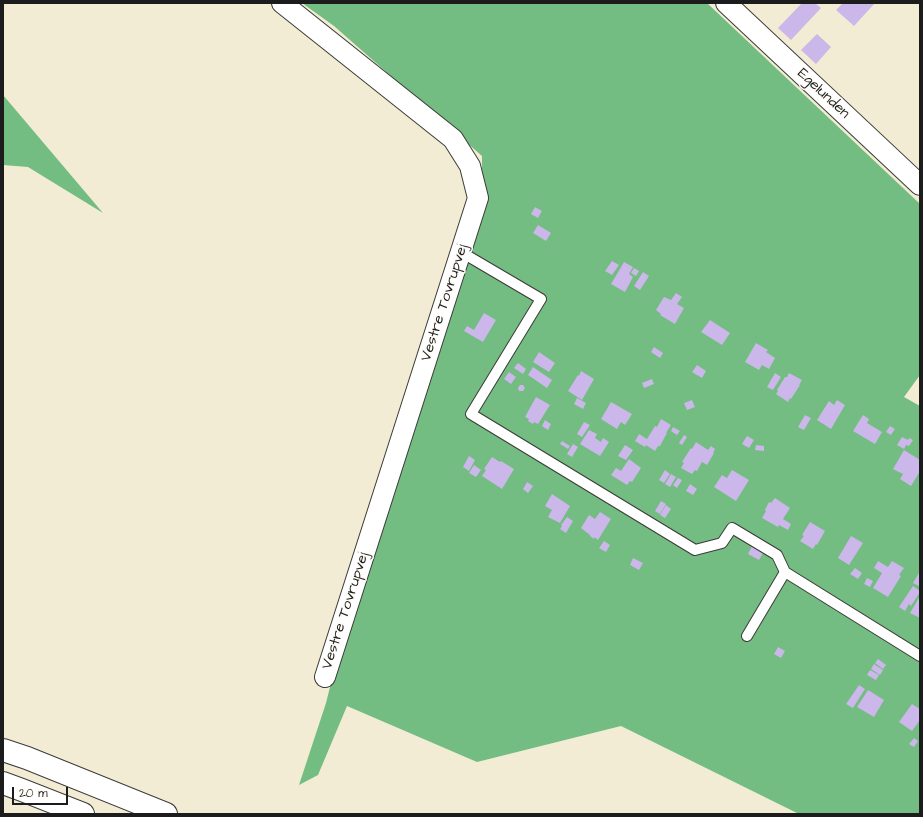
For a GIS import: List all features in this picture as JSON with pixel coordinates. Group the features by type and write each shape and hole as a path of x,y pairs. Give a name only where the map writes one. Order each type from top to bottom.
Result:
{"highway":[{"path":"3,750 27,758 166,814"},
{"path":"3,783 83,814"}],"street":[{"name":"Vestre Tovrupvej","path":"282,3 453,139 470,166 478,198 325,677"},
{"name":"Egelunden","path":"726,3 920,185"}],"lane":[{"path":"461,252 541,299 471,414 695,550 722,543 732,528 777,555 785,572 920,656"},
{"path":"747,636 785,572"}],"green space":[{"path":"302,3 707,3 920,204 920,375 904,397 920,406 920,814 799,814 621,726 477,762 347,706 318,775 299,785 326,703 332,679 482,202 482,156 334,26"},
{"path":"3,95 103,213 28,167 3,165"}],"building":[{"path":"802,3 815,3 821,8 791,40 778,28"},
{"path":"843,3 875,3 854,26 836,10"},
{"path":"817,34 831,47 816,64 801,50"},
{"path":"535,207 542,211 538,218 531,214"},
{"path":"538,225 551,233 546,241 533,233"},
{"path":"612,261 619,265 612,275 605,271"},
{"path":"624,262 633,267 629,274 633,277 625,292 611,284"},
{"path":"634,268 639,271 636,276 631,273"},
{"path":"643,272 649,276 640,290 634,286"},
{"path":"676,293 682,297 677,304 684,308 675,324 660,315 661,314 656,310 664,297 671,300"},
{"path":"484,313 496,320 483,342 464,331 467,326 474,330"},
{"path":"710,320 730,333 722,345 701,332"},
{"path":"756,343 768,350 766,352 775,358 769,369 762,365 759,370 745,362"},
{"path":"654,347 663,353 660,358 651,352"},
{"path":"539,352 555,363 549,372 533,362"},
{"path":"518,363 526,369 523,374 514,368"},
{"path":"697,365 706,371 702,378 692,372"},
{"path":"533,367 552,380 547,388 528,375"},
{"path":"581,371 594,379 582,400 568,391"},
{"path":"509,372 516,377 511,384 504,379"},
{"path":"775,373 781,377 773,390 767,387"},
{"path":"789,373 802,380 788,402 776,394 785,377 787,377"},
{"path":"652,379 654,384 644,388 642,383"},
{"path":"520,385 523,385 525,388 523,391 519,391 518,388"},
{"path":"536,397 550,405 538,424 534,422 533,424 525,417"},
{"path":"577,398 586,403 583,409 574,404"},
{"path":"692,400 695,407 687,410 684,403"},
{"path":"837,400 845,405 831,429 817,420 829,401 834,405"},
{"path":"611,402 632,414 625,425 621,422 617,429 601,419"},
{"path":"805,415 811,418 804,430 798,427"},
{"path":"863,415 869,419 867,423 882,432 875,444 853,431"},
{"path":"661,419 671,425 660,446 658,446 655,451 646,445 645,447 635,441 639,434 647,439 655,426 657,427"},
{"path":"545,420 551,424 548,430 542,426"},
{"path":"584,422 590,425 582,437 577,434"},
{"path":"890,426 895,429 891,435 886,432"},
{"path":"673,427 680,431 677,435 671,431"},
{"path":"589,430 597,434 595,438 601,442 603,438 609,442 600,456 580,444"},
{"path":"684,435 687,437 682,445 679,443"},
{"path":"747,436 754,440 749,448 742,444"},
{"path":"902,437 908,440 909,438 913,440 909,446 906,445 904,449 897,445"},
{"path":"562,441 570,446 568,449 560,444"},
{"path":"696,442 708,450 711,446 715,449 707,465 702,462 697,471 695,470 692,474 681,468 684,463 682,462"},
{"path":"573,444 578,447 572,457 567,454"},
{"path":"625,445 633,450 626,460 618,456"},
{"path":"756,445 764,446 764,451 755,450"},
{"path":"904,450 920,460 920,471 911,486 900,479 903,474 893,469"},
{"path":"469,456 475,460 469,471 463,467"},
{"path":"492,457 514,469 502,489 482,476 486,470 484,469"},
{"path":"629,459 641,468 632,482 630,481 627,485 611,475 616,468 621,471"},
{"path":"474,465 481,470 476,477 469,473"},
{"path":"665,470 670,474 664,483 659,480"},
{"path":"732,470 749,480 736,501 714,487 722,475 727,478"},
{"path":"671,474 676,477 670,487 665,484"},
{"path":"678,478 682,480 677,488 673,485"},
{"path":"527,482 533,486 528,493 523,489"},
{"path":"690,484 697,489 693,495 686,491"},
{"path":"552,494 570,506 560,523 548,517 552,510 545,506"},
{"path":"775,498 790,508 783,519 791,524 788,530 779,525 778,527 762,518 769,502 771,503"},
{"path":"661,501 666,504 660,514 655,511"},
{"path":"666,505 671,509 665,518 660,515"},
{"path":"600,512 611,519 598,540 594,537 594,539 581,528 589,515 595,519"},
{"path":"567,517 573,521 566,533 560,529"},
{"path":"810,522 825,531 813,549 800,541 804,536 802,535"},
{"path":"851,536 863,543 849,565 838,558"},
{"path":"604,541 610,545 606,552 599,548"},
{"path":"753,544 764,551 759,560 748,554"},
{"path":"633,558 643,563 639,570 630,565"},
{"path":"878,561 888,567 892,561 904,568 899,575 901,576 888,597 873,588 882,573 874,568"},
{"path":"855,568 862,573 858,579 850,574"},
{"path":"920,571 920,583 919,586 913,583"},
{"path":"867,578 873,581 870,587 864,584"},
{"path":"913,586 920,592 911,606 909,604 905,611 899,607"},
{"path":"920,596 920,618 910,613"},
{"path":"778,647 785,651 781,658 774,654"},
{"path":"878,659 886,665 883,669 875,663"},
{"path":"874,664 883,670 880,675 871,669"},
{"path":"870,670 879,675 876,680 867,675"},
{"path":"859,685 865,689 853,708 846,704"},
{"path":"868,690 884,700 874,717 857,707"},
{"path":"912,704 920,709 920,720 912,731 899,722"},
{"path":"914,738 918,741 914,747 909,744"}]}
